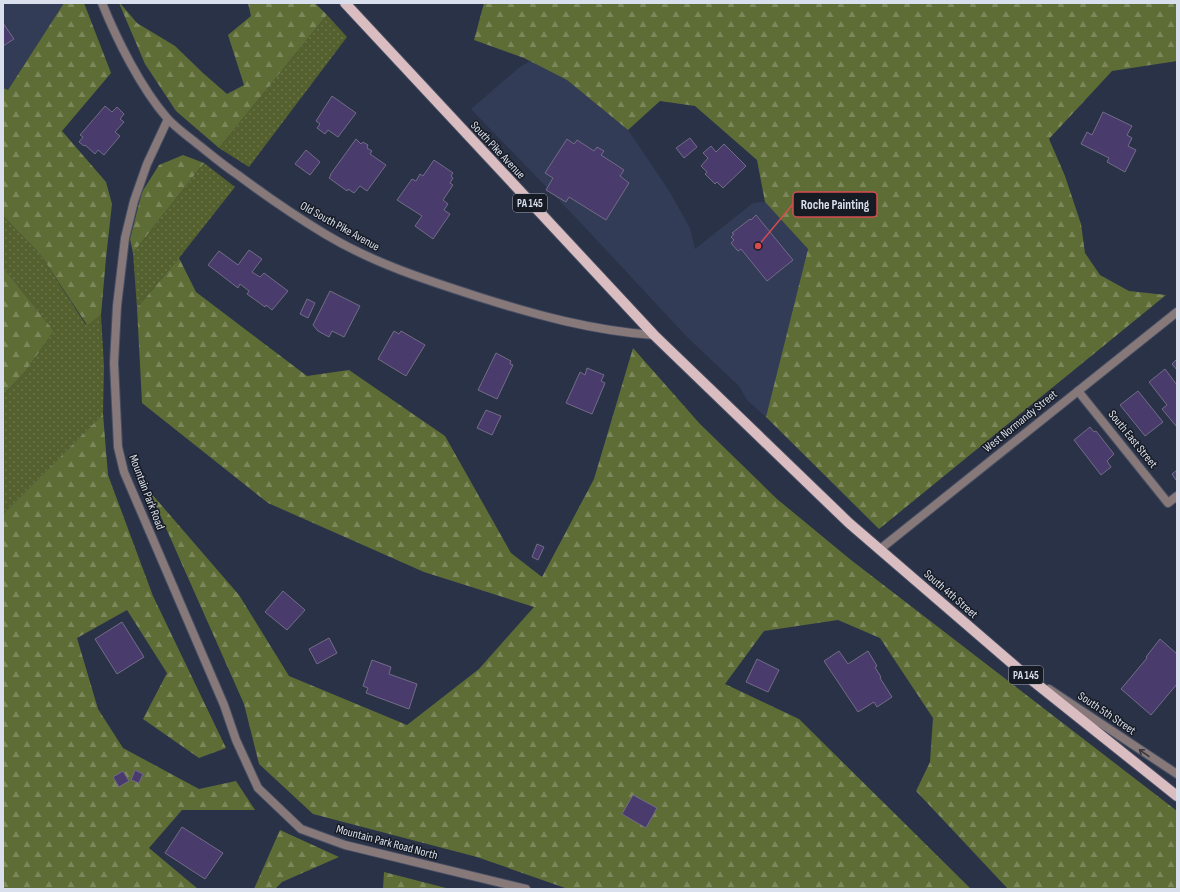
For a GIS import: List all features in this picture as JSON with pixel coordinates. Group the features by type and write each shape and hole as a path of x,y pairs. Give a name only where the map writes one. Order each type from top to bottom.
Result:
{"main road":[{"name":"South Pike Avenue","path":"345,3 654,335 720,398"},
{"name":"South 4th Street","path":"720,398 849,523 879,550 1023,673 1177,796"}],"street":[{"name":"Old South Pike Avenue","path":"102,3 109,20 153,101 168,119 226,166 273,200 326,235 384,264 424,280 526,312 584,326 654,335"},
{"name":"Mountain Park Road","path":"168,119 147,164 134,201 125,238 117,306 114,363 118,447 124,472 224,705 236,740 258,788"},
{"name":"West Normandy Street","path":"879,550 1177,312"},
{"name":"South East Street","path":"1078,390 1168,503 1177,496"},
{"name":"South 5th Street","path":"1023,673 1074,705 1177,774"},
{"name":"Mountain Park Road North","path":"258,788 301,830 345,845 526,889"}],"shaded area":[{"path":"3,3 64,3 7,91 3,88"},
{"path":"530,61 567,80 628,130 668,189 690,228 695,249 753,203 765,202 808,249 766,417 747,400 739,386 688,338 579,221 471,109 520,67"}],"green space":[{"path":"64,3 84,3 111,73 62,131 106,182 112,204 101,315 87,325 40,254 3,216 3,88 8,90"},
{"path":"119,3 137,23 175,46 227,94 244,85 228,35 251,16 248,3 315,3 327,15 219,148 176,111 145,64"},
{"path":"484,3 1177,3 1177,61 1112,71 1049,139 1065,176 1081,224 1085,253 1100,275 1129,291 1166,295 879,529 766,417 808,249 765,202 757,160 695,106 660,101 628,130 567,80 524,58 474,40"},
{"path":"327,15 347,37 249,167 219,148"},
{"path":"183,155 204,163 133,253 130,239 142,192 159,165"},
{"path":"204,163 235,187 137,308 133,253"},
{"path":"3,216 40,254 86,325 101,315 104,367 103,414 3,514 3,395 25,372 54,331 3,267"},
{"path":"179,258 196,292 307,376 349,370 445,436 511,553 542,577 594,479 633,348 700,424 777,499 851,560 1177,811 1177,889 1008,889 916,791 930,762 933,718 880,638 838,620 764,631 725,684 799,719 971,889 568,889 477,857 313,814 259,764 244,704 150,492 239,595 289,676 407,725 479,669 534,607 424,572 268,503 142,403 137,308"},
{"path":"3,267 54,331 25,372 3,395"},
{"path":"103,414 108,475 153,596 226,748 199,758 143,719 167,673 127,610 77,638 98,709 123,748 199,789 236,781 255,810 182,810 149,848 198,889 3,889 3,514"},
{"path":"280,830 339,857 282,882 275,889 254,889"},
{"path":"384,872 450,889 383,889"}],"building":[{"path":"3,23 14,39 3,46"},
{"path":"332,96 356,113 338,137 328,130 325,134 317,128 320,124 316,121"},
{"path":"105,106 112,112 117,107 124,114 120,119 124,122 115,132 120,136 104,155 98,150 95,154 79,142 83,137 80,135"},
{"path":"1103,112 1132,126 1127,135 1132,138 1128,146 1136,150 1125,172 1107,162 1109,158 1081,144 1087,132 1092,135"},
{"path":"690,138 697,147 684,158 676,148"},
{"path":"356,139 361,144 363,142 368,145 367,148 372,151 370,154 386,165 367,191 360,186 354,193 348,189 347,191 329,178"},
{"path":"567,139 574,144 577,140 594,151 597,147 604,151 601,155 624,170 620,176 629,183 606,220 569,197 566,202 546,190 553,178 545,173"},
{"path":"724,144 746,166 723,188 717,182 715,184 705,174 707,172 701,166 708,158 703,153 711,146 716,152"},
{"path":"306,150 320,162 310,175 295,164"},
{"path":"434,160 453,173 451,176 453,178 450,183 453,185 443,200 448,204 444,210 450,214 433,239 415,226 422,216 397,200 412,179 416,181 420,174 423,176"},
{"path":"756,215 793,260 767,281 741,249 738,251 731,243 734,240 731,237 734,234 732,233"},
{"path":"249,250 262,259 252,272 260,277 264,273 288,291 272,310 266,305 265,307 247,294 249,291 240,284 238,288 208,265 219,251 238,265"},
{"path":"330,291 360,306 344,337 332,331 329,337 318,331 313,325"},
{"path":"307,299 315,303 308,318 300,314"},
{"path":"394,331 399,334 401,331 425,345 406,376 378,359"},
{"path":"496,353 511,361 510,364 513,365 497,399 478,390"},
{"path":"1177,359 1177,370 1172,364"},
{"path":"587,368 604,375 601,381 605,383 592,414 566,403 580,372 585,375"},
{"path":"1165,369 1177,385 1177,426 1162,409 1167,405 1149,382"},
{"path":"1138,391 1163,422 1145,436 1120,405"},
{"path":"486,410 501,416 492,435 477,428"},
{"path":"1090,427 1094,432 1096,431 1114,454 1107,461 1111,467 1101,475 1074,440"},
{"path":"1177,470 1177,480 1176,480 1172,474"},
{"path":"537,544 544,547 538,560 532,557"},
{"path":"283,591 305,610 287,630 265,612"},
{"path":"122,622 144,657 117,674 95,639"},
{"path":"329,638 337,653 317,664 309,649"},
{"path":"1160,639 1177,654 1177,684 1151,715 1121,689 1147,658 1146,657"},
{"path":"839,651 848,664 868,651 877,666 875,667 881,677 880,678 892,697 877,707 874,702 858,712 824,661"},
{"path":"757,659 779,670 768,692 746,682"},
{"path":"372,660 391,667 389,674 417,684 409,709 366,693 368,688 363,686"},
{"path":"135,770 143,774 139,783 131,780"},
{"path":"123,771 129,781 119,787 113,777"},
{"path":"633,795 657,808 646,828 622,814"},
{"path":"182,827 223,853 205,879 165,853"}],"place":[{"name":"Roche Painting","path":"758,246"}]}
